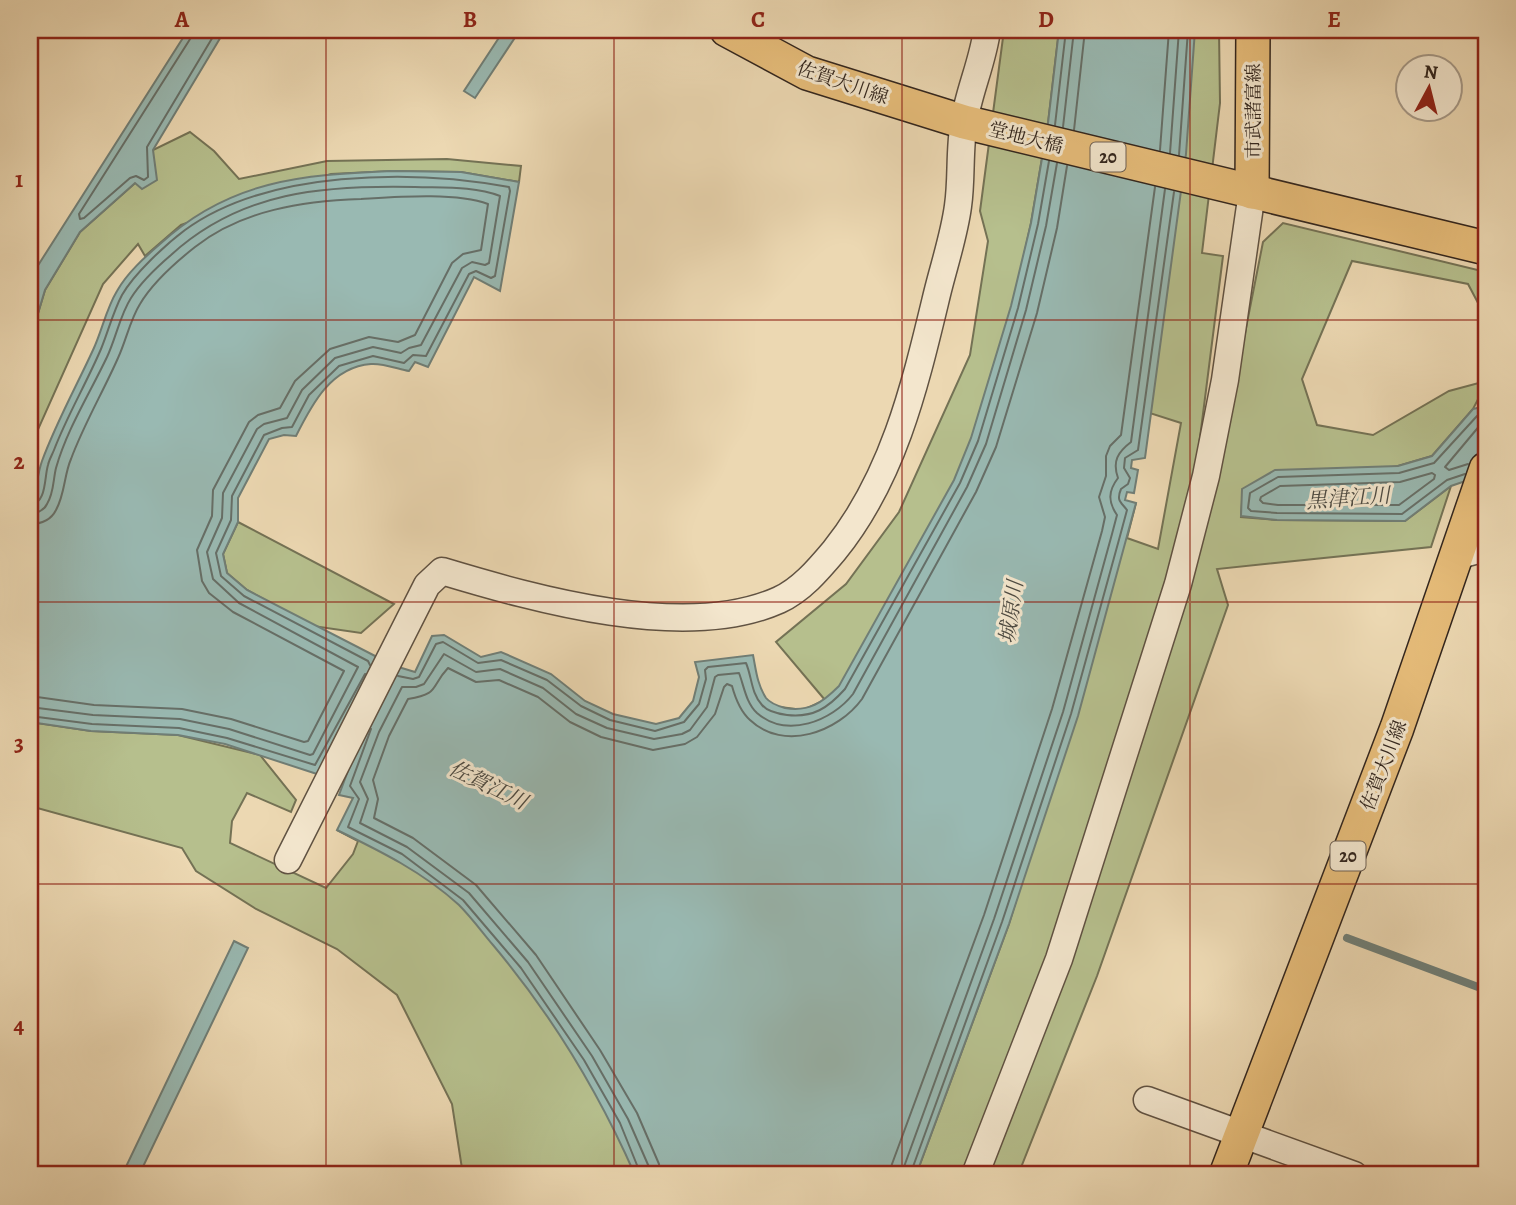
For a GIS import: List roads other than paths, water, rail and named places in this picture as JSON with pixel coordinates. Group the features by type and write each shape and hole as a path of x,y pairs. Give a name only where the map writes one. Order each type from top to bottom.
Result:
{"main road":[{"name":"佐賀大川線","path":"727,30 807,73 964,122"},
{"name":"市武諸富線","path":"1252,192 1253,30"},
{"name":"堂地大橋","path":"964,122 1252,192"},
{"name":"20","path":"1252,192 1486,248"},
{"name":"佐賀大川線","path":"1226,1175 1469,546 1486,469"}],"street":[{"path":"288,860 427,585 442,571 562,604 678,617 733,614 779,600 814,575 848,534 876,489 894,447 922,355 958,208 964,122 986,44 987,30"},
{"path":"975,1175 1059,959 1178,584 1206,476 1225,380 1252,192"},
{"path":"1147,1100 1354,1175"}],"water":[{"path":"188,30 225,30 153,150 157,180 142,189 135,183 80,232 45,290 30,340 30,278"},
{"path":"504,30 520,30 475,98 464,91"},
{"path":"1059,30 1195,30 1186,154 1145,458 1132,460 1131,468 1138,470 1134,493 1127,492 1125,500 1136,503 1078,716 1009,924 916,1175 635,1175 590,1084 554,1026 514,971 468,914 445,893 401,863 337,830 353,798 339,795 365,725 395,666 415,672 432,636 444,635 481,657 501,652 551,674 585,701 613,714 656,724 679,718 693,701 699,677 695,662 753,655 766,698 785,708 801,709 815,705 839,686 954,480 971,438 1011,306 1031,223 1048,123"},
{"path":"392,171 461,172 519,182 500,291 474,277 428,367 415,362 409,371 371,364 345,372 334,380 316,400 296,436 284,435 269,439 238,498 238,522 223,554 227,573 247,590 381,659 320,775 225,744 178,735 91,731 30,722 30,499 34,497 48,447 121,284 142,260 186,223 213,206 240,194 297,179"},
{"name":"黒津江川","path":"1486,406 1486,474 1451,486 1405,521 1277,520 1241,516 1242,489 1275,470 1398,466 1432,456 1473,409"},
{"path":"234,941 248,948 139,1175 122,1175"}],"waterway":[{"path":"1347,938 1486,990"}],"water label":[{"name":"城原川","path":"1011,612"},
{"name":"佐賀江川","path":"488,785"}]}
